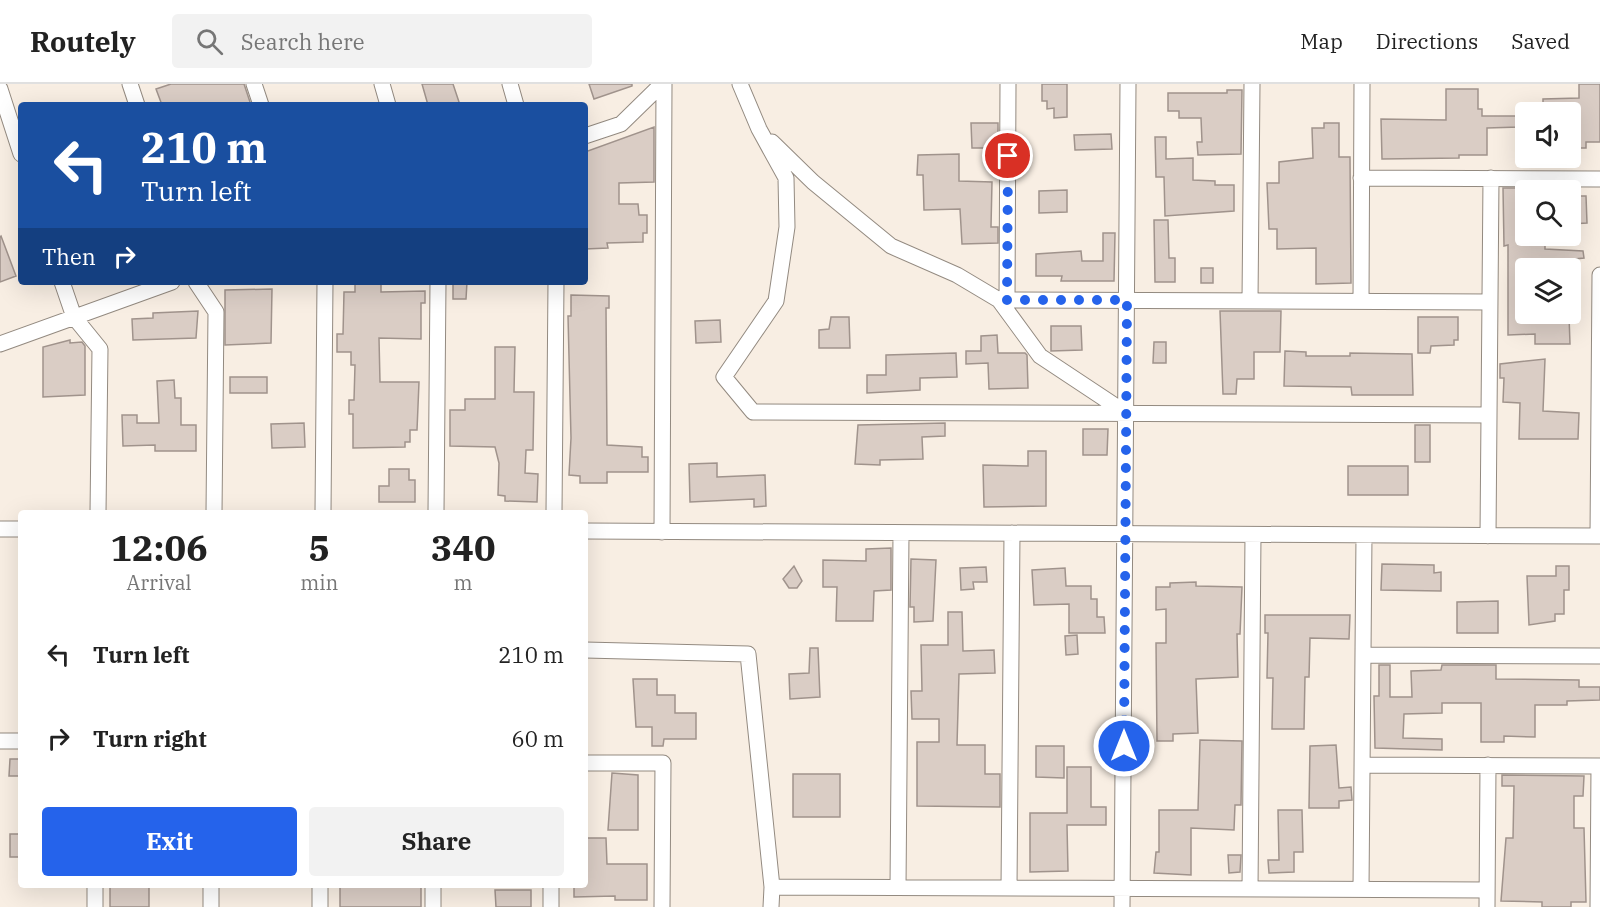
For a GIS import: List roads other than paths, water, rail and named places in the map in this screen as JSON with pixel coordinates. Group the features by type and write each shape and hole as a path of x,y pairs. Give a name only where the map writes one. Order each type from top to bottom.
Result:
{"street":[{"path":"130,84 136,102"},
{"path":"254,84 260,102"},
{"path":"382,84 387,102"},
{"path":"510,84 515,102"},
{"path":"588,135 621,124 663,84"},
{"path":"662,532 663,84"},
{"path":"740,84 759,129 786,178 787,227 776,301 724,377 753,412 1489,414"},
{"path":"1008,84 1007,300 1490,302"},
{"path":"1122,907 1128,84"},
{"path":"1250,301 1252,84"},
{"path":"1360,302 1362,84"},
{"path":"0,89 18,145"},
{"path":"759,129 813,182 891,246 957,274 999,300 1040,356 1126,413"},
{"path":"1361,178 1600,179"},
{"path":"1488,536 1491,178"},
{"path":"588,531 1599,536 1600,275"},
{"path":"63,285 74,317 100,349 98,510"},
{"path":"0,344 164,285"},
{"path":"198,285 216,312 214,510"},
{"path":"323,510 325,285"},
{"path":"436,510 438,285"},
{"path":"554,510 556,285"},
{"path":"0,529 18,529"},
{"path":"898,887 901,533"},
{"path":"1010,888 1012,534"},
{"path":"1250,889 1253,534"},
{"path":"1361,889 1364,535"},
{"path":"588,650 748,654 772,887 771,907"},
{"path":"1363,655 1600,656"},
{"path":"0,741 18,741"},
{"path":"588,763 663,764 662,907"},
{"path":"1362,765 1600,766 1598,907"},
{"path":"1487,907 1488,765"},
{"path":"772,887 1487,890"},
{"path":"95,888 95,907"},
{"path":"211,888 211,907"},
{"path":"320,888 320,907"},
{"path":"433,888 433,907"},
{"path":"551,888 551,907"}]}
